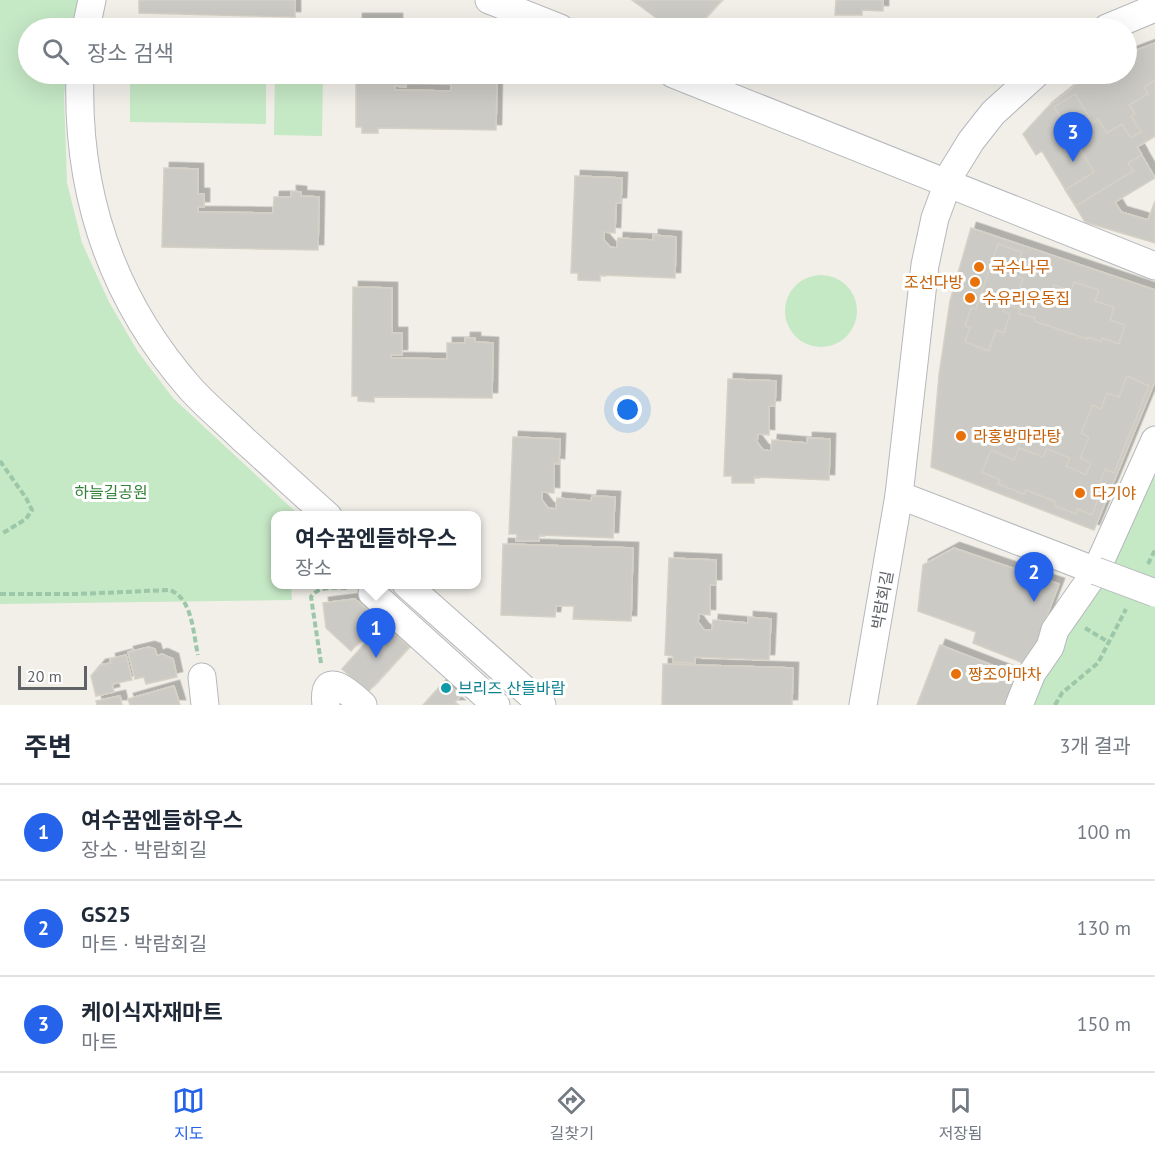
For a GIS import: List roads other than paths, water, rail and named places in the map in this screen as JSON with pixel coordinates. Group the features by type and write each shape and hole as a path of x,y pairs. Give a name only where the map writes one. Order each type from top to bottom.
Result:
{"street":[{"path":"88,18 92,0"},
{"path":"489,0 535,18"},
{"path":"1131,18 1155,8"},
{"path":"80,84 79,106 86,175 101,236 117,277 138,318 191,389 323,511"},
{"path":"698,84 1155,266"},
{"name":"박람회길","path":"863,705 899,495 925,265 935,218 961,156 981,126 1025,84"},
{"path":"1019,705 1032,674 1050,647 1055,630 1096,571 1155,440"},
{"path":"899,495 1143,589"},
{"path":"411,589 542,705"},
{"path":"372,593 496,705"},
{"path":"202,677 205,705"},
{"path":"329,696 336,685 342,687 363,705"}],"place":[{"name":"케이식자재마트","path":"1073,162"},
{"name":"국수나무","path":"979,267"},
{"name":"조선다방","path":"975,282"},
{"name":"수유리우동집","path":"970,298"},
{"name":"라홍방마라탕","path":"961,436"},
{"name":"다기야","path":"1080,493"},
{"name":"GS25","path":"1034,602"},
{"name":"여수꿈엔들하우스","path":"376,658"},
{"name":"짱조아마차","path":"956,674"},
{"name":"브리즈 산들바람","path":"446,688"}],"park label":[{"name":"하늘길공원","path":"111,492"}]}
